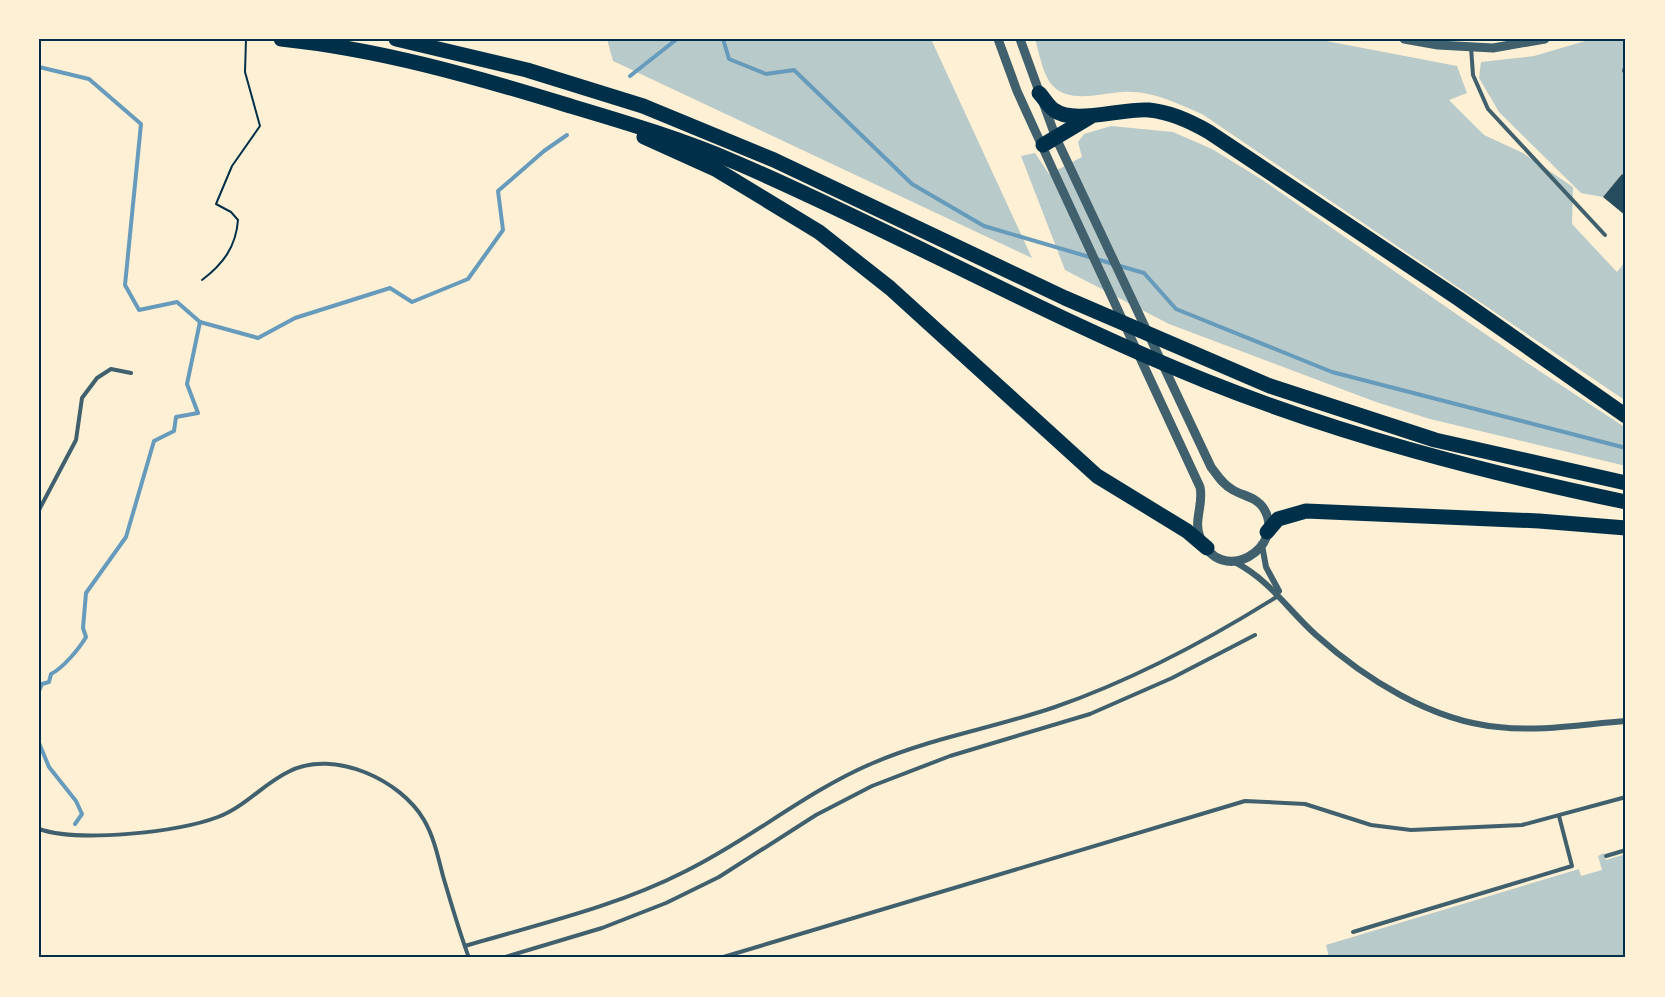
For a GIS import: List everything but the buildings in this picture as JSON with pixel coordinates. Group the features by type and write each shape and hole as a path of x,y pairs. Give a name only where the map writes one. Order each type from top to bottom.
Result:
{"highway":[{"path":"281,39 377,53 581,109 665,135 735,162 1062,316 1205,380 1337,427 1416,451 1520,479 1626,502"},
{"path":"396,39 527,70 643,106 774,160 1065,298 1270,386 1435,440 1626,483"},
{"path":"1039,93 1059,113 1090,117"},
{"path":"581,109 717,170 819,232 890,288 1097,476 1187,531 1206,548"},
{"path":"1049,142 1090,117 1116,111 1149,110 1182,118 1202,128 1458,299 1626,416"},
{"path":"1265,538 1278,519 1306,511 1539,521 1626,528"}],"street":[{"path":"998,39 1017,91 1049,142 1069,166 1190,428 1218,478 1234,491 1255,500 1264,507 1268,517 1265,538 1266,567 1280,595"},
{"path":"1020,39 1039,93 1053,170 1200,487 1202,496 1198,530 1206,548 1214,556 1235,562 1255,574 1280,595 1315,634 1342,656 1409,698 1444,713 1498,727 1532,728 1626,721"},
{"path":"1404,39 1438,45 1493,48 1545,39"},
{"path":"1235,562 1253,555 1265,538"}],"lane":[{"path":"1471,46 1473,75 1488,110 1605,235"},
{"path":"1626,65 1624,71 1626,74"},
{"path":"39,510 76,440 78,412 85,392 101,374 111,369 131,373"},
{"path":"465,946 582,912 658,884 715,855 803,798 864,767 917,746 1040,712 1097,691 1221,629 1280,595"},
{"path":"502,958 602,928 666,903 719,877 816,815 872,786 950,756 1090,714 1182,673 1255,635"},
{"path":"39,829 66,836 92,837 181,826 228,813 285,773 303,766 325,765 359,771 395,789 412,803 425,820 469,958"},
{"path":"720,958 1245,801 1305,804 1371,825 1398,830 1522,825 1626,797"},
{"path":"1353,932 1572,866 1559,816"},
{"path":"1606,856 1626,850"}],"path":[{"path":"202,280 222,264 237,236 238,220 231,212 216,204 232,166 260,126 245,72 246,39"}],"shaded area":[{"path":"607,39 931,39 1032,258 613,61"},
{"path":"1035,39 1316,39 1457,66 1467,93 1449,100 1484,135 1523,153 1573,187 1572,224 1617,272 1626,261 1626,401 1202,114 1164,98 1144,93 1123,92 1077,96 1060,91 1053,86 1047,76"},
{"path":"1592,39 1626,39 1626,177 1622,174 1603,197 1581,193 1499,112 1479,78 1481,62 1534,56"},
{"path":"1111,126 1173,132 1212,149 1261,179 1520,358 1626,428 1626,466 1430,419 1376,402 1169,324 1065,270 1021,156 1035,153 1049,174 1082,157 1078,142 1084,134"},
{"path":"1604,853 1606,860 1626,854 1626,958 1329,958 1326,945 1579,869 1581,876 1602,870 1598,856"}],"waterway":[{"path":"630,76 677,39"},
{"path":"723,39 729,59 766,74 794,70 912,184 984,226 1144,273 1176,309 1332,372 1626,448"},
{"path":"39,67 89,79 141,124 125,285 139,310 177,302 200,322 258,338 295,318 390,288 412,302 468,279 503,230 498,191 544,151 567,135"},
{"path":"39,691 42,684 49,682 51,674 70,658 86,637 83,628 86,593 126,537 154,441 174,431 176,417 198,413 187,384 200,322"},
{"path":"39,743 49,767 76,801 82,814 75,824"}]}
